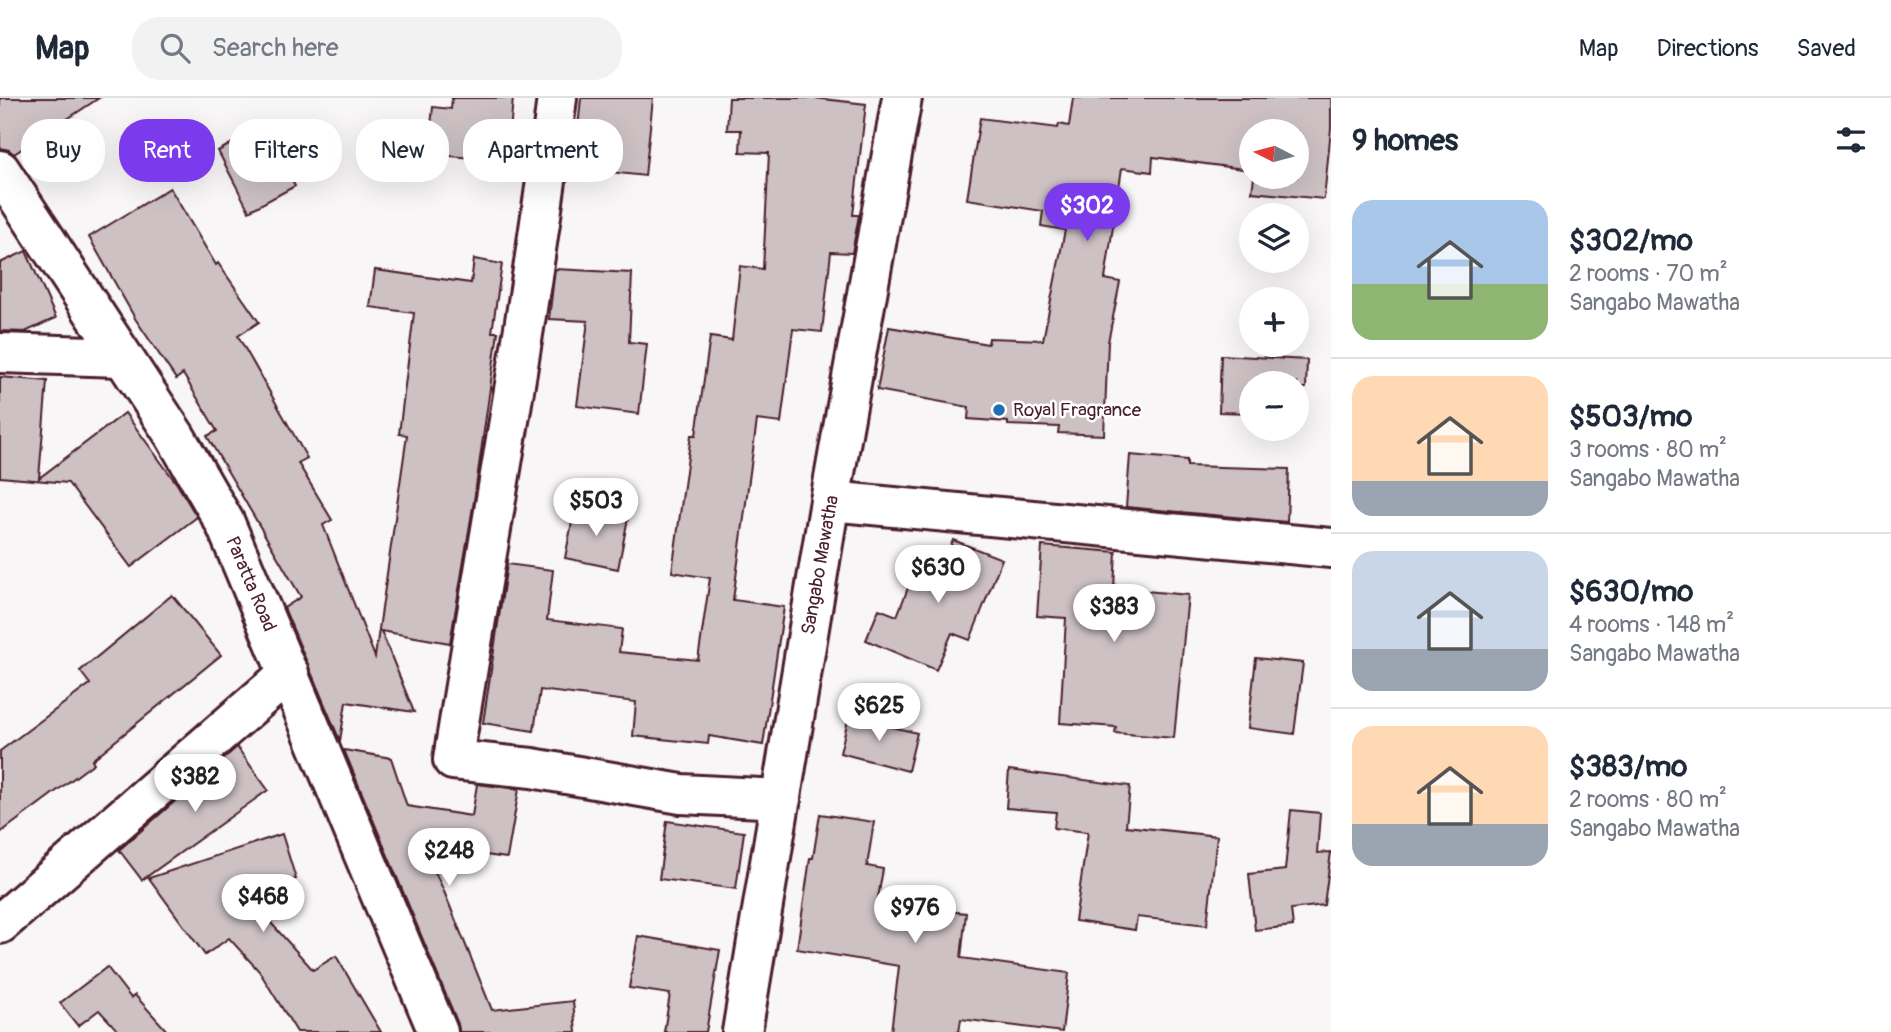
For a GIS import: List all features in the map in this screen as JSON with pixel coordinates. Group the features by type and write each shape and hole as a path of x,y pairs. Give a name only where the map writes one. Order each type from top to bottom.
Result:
{"street":[{"path":"557,98 513,401 453,760 531,768 681,794 781,799"},
{"name":"Sangabo Mawatha","path":"742,1032 902,98"},
{"name":"Paratta Road","path":"0,170 175,436 225,523 438,1032"},
{"path":"0,353 121,357"},
{"path":"831,501 1331,548"},
{"path":"0,924 289,673"}],"building":[{"path":"0,98 99,98 67,119 21,119 21,149 14,154 0,148"},
{"path":"452,98 513,98 511,119 463,119 463,157 449,156 449,119 432,119 433,107 451,109"},
{"path":"581,98 653,98 645,176 623,174 623,119 579,119"},
{"path":"729,98 814,98 866,104 853,215 859,215 852,253 831,252 822,332 793,329 781,423 757,420 733,600 784,607 763,745 709,736 708,744 633,736 636,702 540,690 534,731 483,723 507,564 553,570 547,620 622,629 619,652 698,660 710,578 672,572 691,435 696,435 710,337 732,340 740,266 763,269 769,153 740,152 741,130 727,130"},
{"path":"1073,98 1331,98 1324,199 1252,192 1252,189 1309,189 1309,119 1239,119 1239,168 1153,157 1152,172 1122,168 1105,279 1120,282 1108,342 1104,435 1058,433 1059,427 1008,425 1008,422 968,419 969,407 877,390 889,327 988,344 989,338 1043,340 1065,230 1041,226 1043,211 967,199 980,118 1058,128 1059,124 1069,126"},
{"path":"229,145 229,172 218,151"},
{"path":"234,182 293,182 295,186 249,211"},
{"path":"170,188 216,265 218,263 259,322 238,336 307,458 298,463 332,520 323,525 375,657 407,435 399,434 414,313 370,307 375,270 471,283 474,259 502,264 492,332 498,332 450,643 381,631 414,712 346,702 340,741 284,608 301,597 207,436 217,431 183,374 176,379 136,320 89,237"},
{"path":"26,251 56,318 25,332 0,331 0,263"},
{"path":"555,269 632,273 629,342 647,344 639,414 577,406 588,321 549,319"},
{"path":"1221,355 1307,360 1307,371 1239,371 1239,413 1219,412"},
{"path":"0,377 47,381 39,478 125,413 177,484 197,517 131,567 68,483 0,477"},
{"path":"1130,455 1187,460 1187,466 1289,469 1287,522 1126,507"},
{"path":"575,507 628,518 618,569 565,558"},
{"path":"953,540 1002,559 970,640 952,633 936,670 866,640 879,609 897,616 921,555 944,564"},
{"path":"1042,546 1116,552 1114,588 1188,595 1174,738 1115,733 1116,727 1060,723 1066,618 1037,616"},
{"path":"172,595 221,655 92,760 94,763 0,833 0,751 90,684 80,671"},
{"path":"1256,658 1303,663 1294,734 1248,728"},
{"path":"849,716 917,733 908,771 840,753"},
{"path":"237,747 268,790 142,880 119,850"},
{"path":"344,750 391,758 407,806 472,816 477,784 519,789 507,858 423,846 492,1010 573,1001 576,1032 459,1032"},
{"path":"1009,770 1130,786 1126,826 1217,836 1207,925 1137,917 1135,930 1075,921 1088,832 1054,828 1056,812 1006,808"},
{"path":"1291,810 1320,813 1317,853 1331,852 1324,905 1291,909 1293,926 1255,930 1249,874 1285,870"},
{"path":"820,814 874,822 867,866 883,869 877,904 966,913 961,958 1069,973 1062,1032 961,1019 959,1032 891,1032 899,966 797,949 810,858 813,858"},
{"path":"667,821 744,832 736,889 659,879"},
{"path":"282,834 296,879 246,895 313,970 336,956 381,1032 297,1032 259,971 229,938 205,955 149,878"},
{"path":"638,936 720,950 706,1032 664,1032 670,994 629,988"},
{"path":"107,967 131,998 135,995 168,1032 119,1032 99,1010 78,1026 60,1003"}],"place":[{"name":"Royal Fragrance","path":"999,410"}]}
